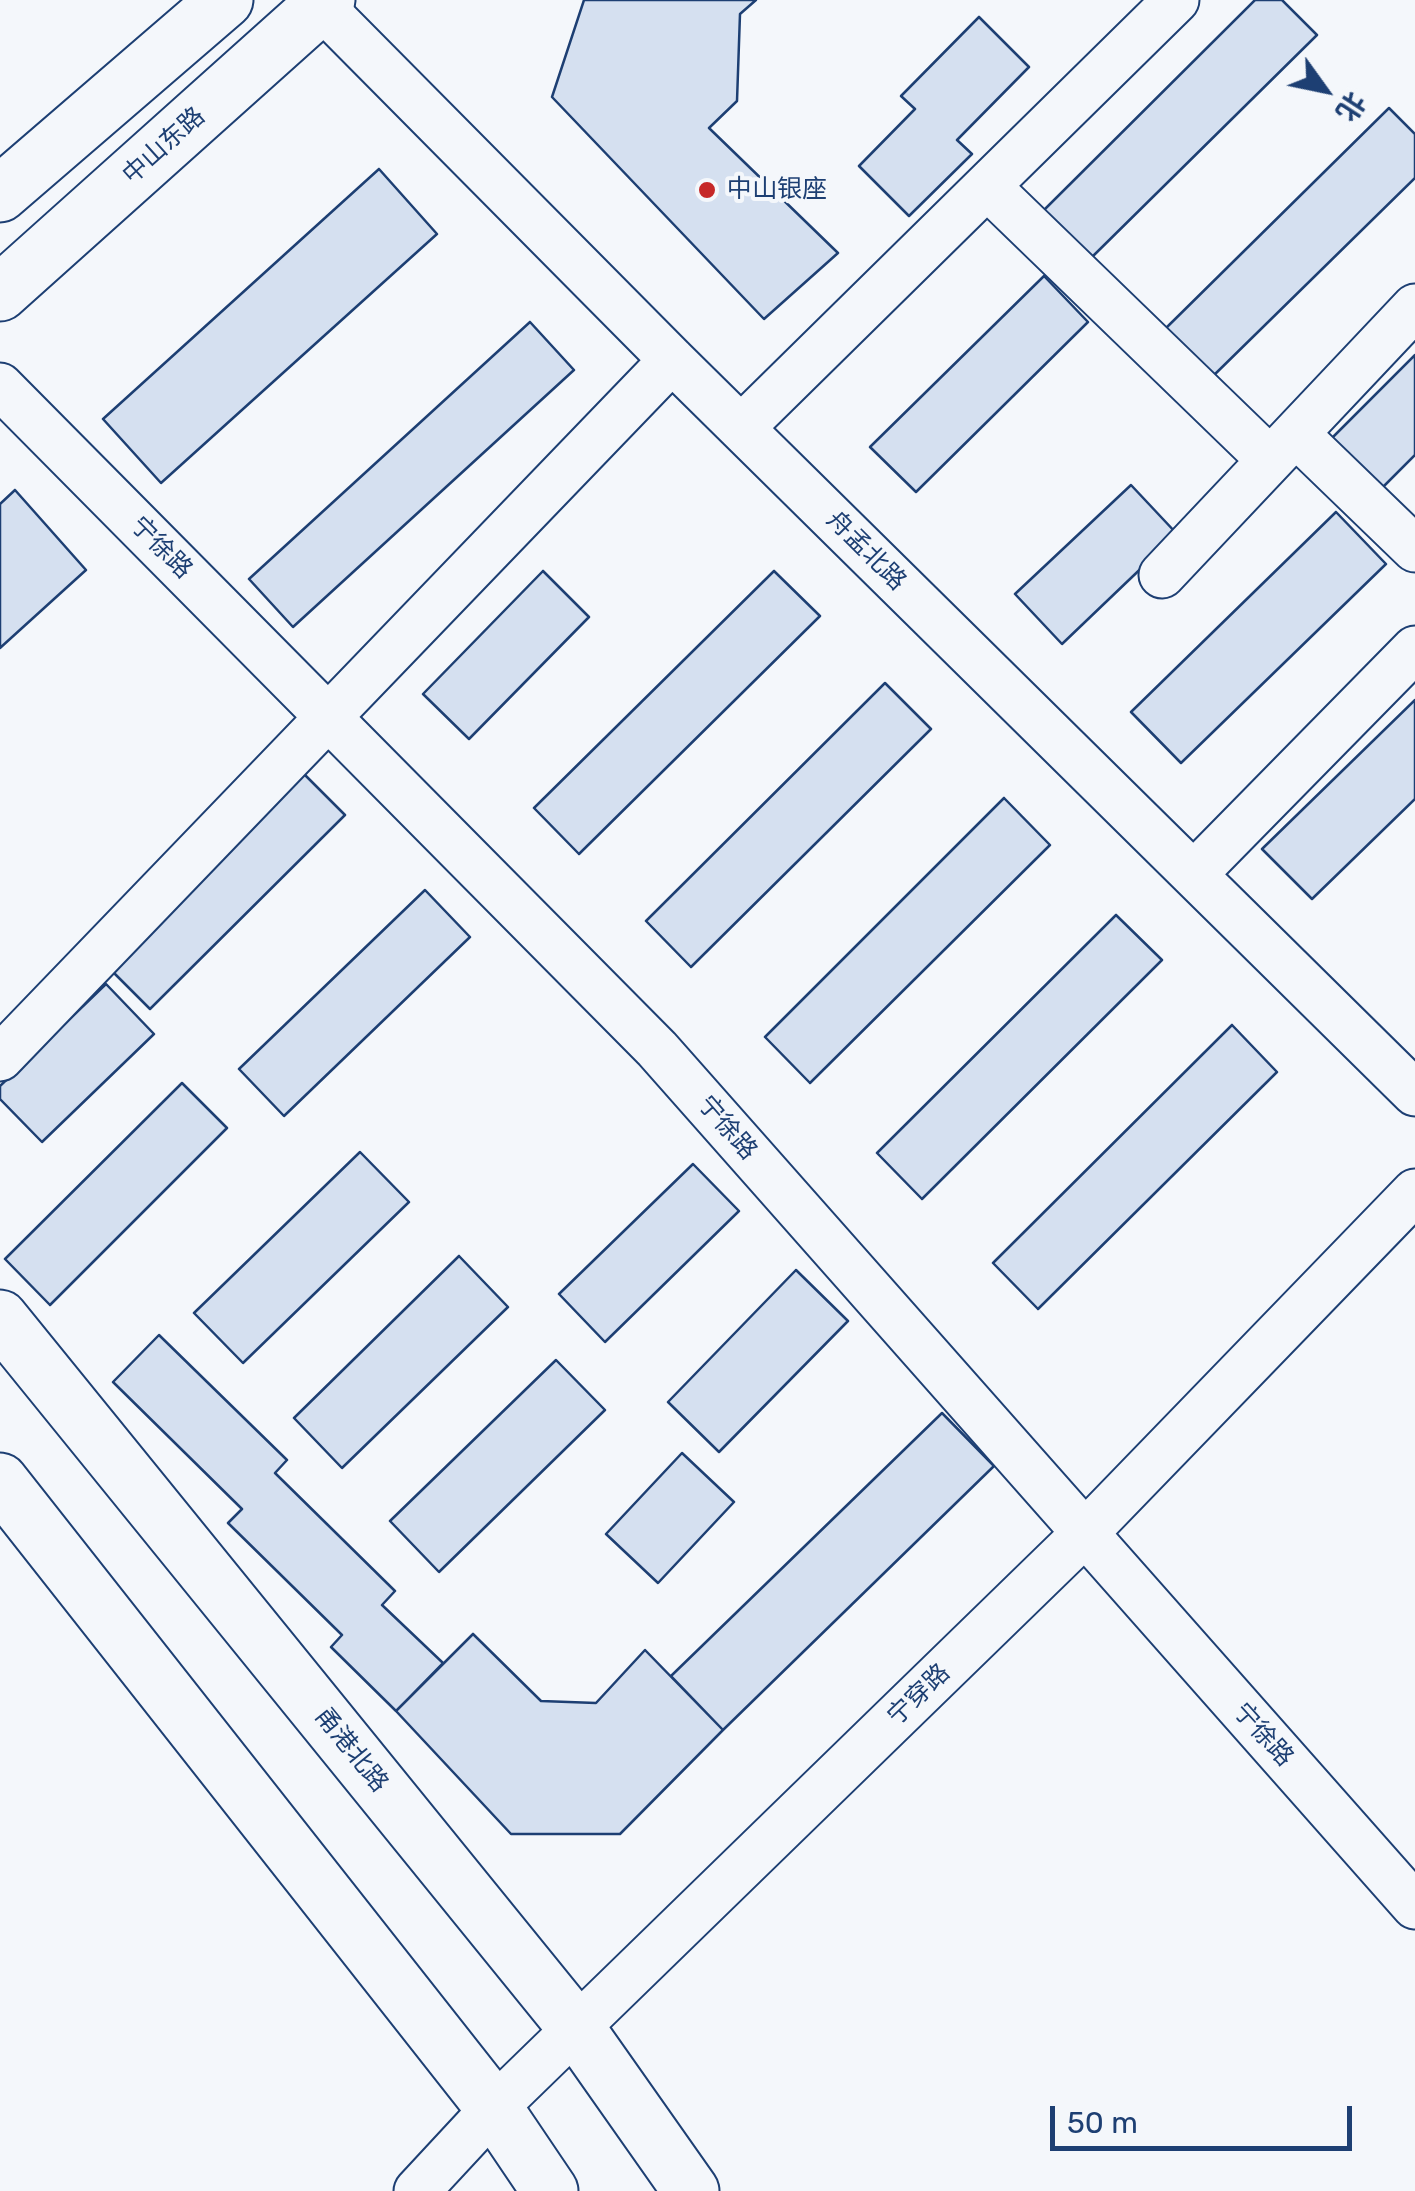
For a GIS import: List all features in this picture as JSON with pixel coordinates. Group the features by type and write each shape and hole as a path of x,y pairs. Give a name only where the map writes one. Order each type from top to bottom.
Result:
{"main road":[{"path":"0,194 225,0"},
{"name":"中山东路","path":"0,293 324,3"},
{"name":"甬港北路","path":"0,1318 577,2029 692,2191"},
{"path":"0,1481 494,2108 550,2191"}],"street":[{"path":"740,428 1176,0"},
{"name":"舟孟北路","path":"324,3 740,428 1415,1092"},
{"path":"987,186 1283,447 1415,549"},
{"path":"1162,575 1415,306"},
{"path":"0,1058 672,360"},
{"name":"宁徐路","path":"0,386 657,1049 1415,1906"},
{"path":"1194,874 1415,650"},
{"name":"宁穿路","path":"417,2191 494,2108 1084,1534 1415,1192"}],"building":[{"name":"中山银座","path":"584,0 756,0 740,14 737,101 709,128 838,253 764,319 552,97"},
{"path":"1255,0 1282,0 1317,35 1090,259 1043,211"},
{"path":"979,17 1029,67 957,140 972,154 909,216 859,166 915,109 901,96"},
{"path":"1389,108 1415,134 1415,178 1210,379 1163,331"},
{"path":"379,169 437,234 161,483 103,419"},
{"path":"1044,276 1088,322 916,492 870,447"},
{"path":"530,322 574,370 293,627 249,579"},
{"path":"1415,355 1415,455 1381,489 1331,439"},
{"path":"1131,485 1177,534 1062,644 1015,594"},
{"path":"15,490 86,570 0,648 0,504"},
{"path":"1336,512 1386,564 1181,763 1131,712"},
{"path":"543,571 589,617 469,739 423,694"},
{"path":"774,571 820,616 579,854 534,808"},
{"path":"885,683 931,729 691,967 646,921"},
{"path":"1415,700 1415,799 1312,899 1262,849"},
{"path":"300,770 345,815 150,1009 105,964"},
{"path":"1004,798 1050,845 810,1083 765,1037"},
{"path":"425,890 470,937 284,1116 239,1069"},
{"path":"1116,915 1162,960 922,1199 877,1153"},
{"path":"106,984 154,1034 42,1142 0,1099 0,1086"},
{"path":"1232,1025 1277,1072 1038,1309 993,1263"},
{"path":"182,1083 227,1128 50,1305 5,1259"},
{"path":"360,1152 409,1202 243,1363 194,1313"},
{"path":"693,1164 739,1211 605,1342 559,1294"},
{"path":"459,1256 508,1307 342,1468 294,1418"},
{"path":"796,1270 848,1321 719,1452 668,1402"},
{"path":"159,1335 287,1460 275,1473 395,1591 382,1605 443,1663 396,1711 331,1647 342,1635 228,1523 242,1509 113,1382"},
{"path":"556,1360 605,1410 439,1572 390,1521"},
{"path":"942,1413 994,1466 723,1730 671,1676"},
{"path":"682,1453 734,1502 658,1583 606,1534"},
{"path":"473,1634 541,1701 596,1703 645,1650 723,1730 620,1834 511,1834 396,1711"}],"place":[{"name":"中山银座","path":"707,190"}]}
